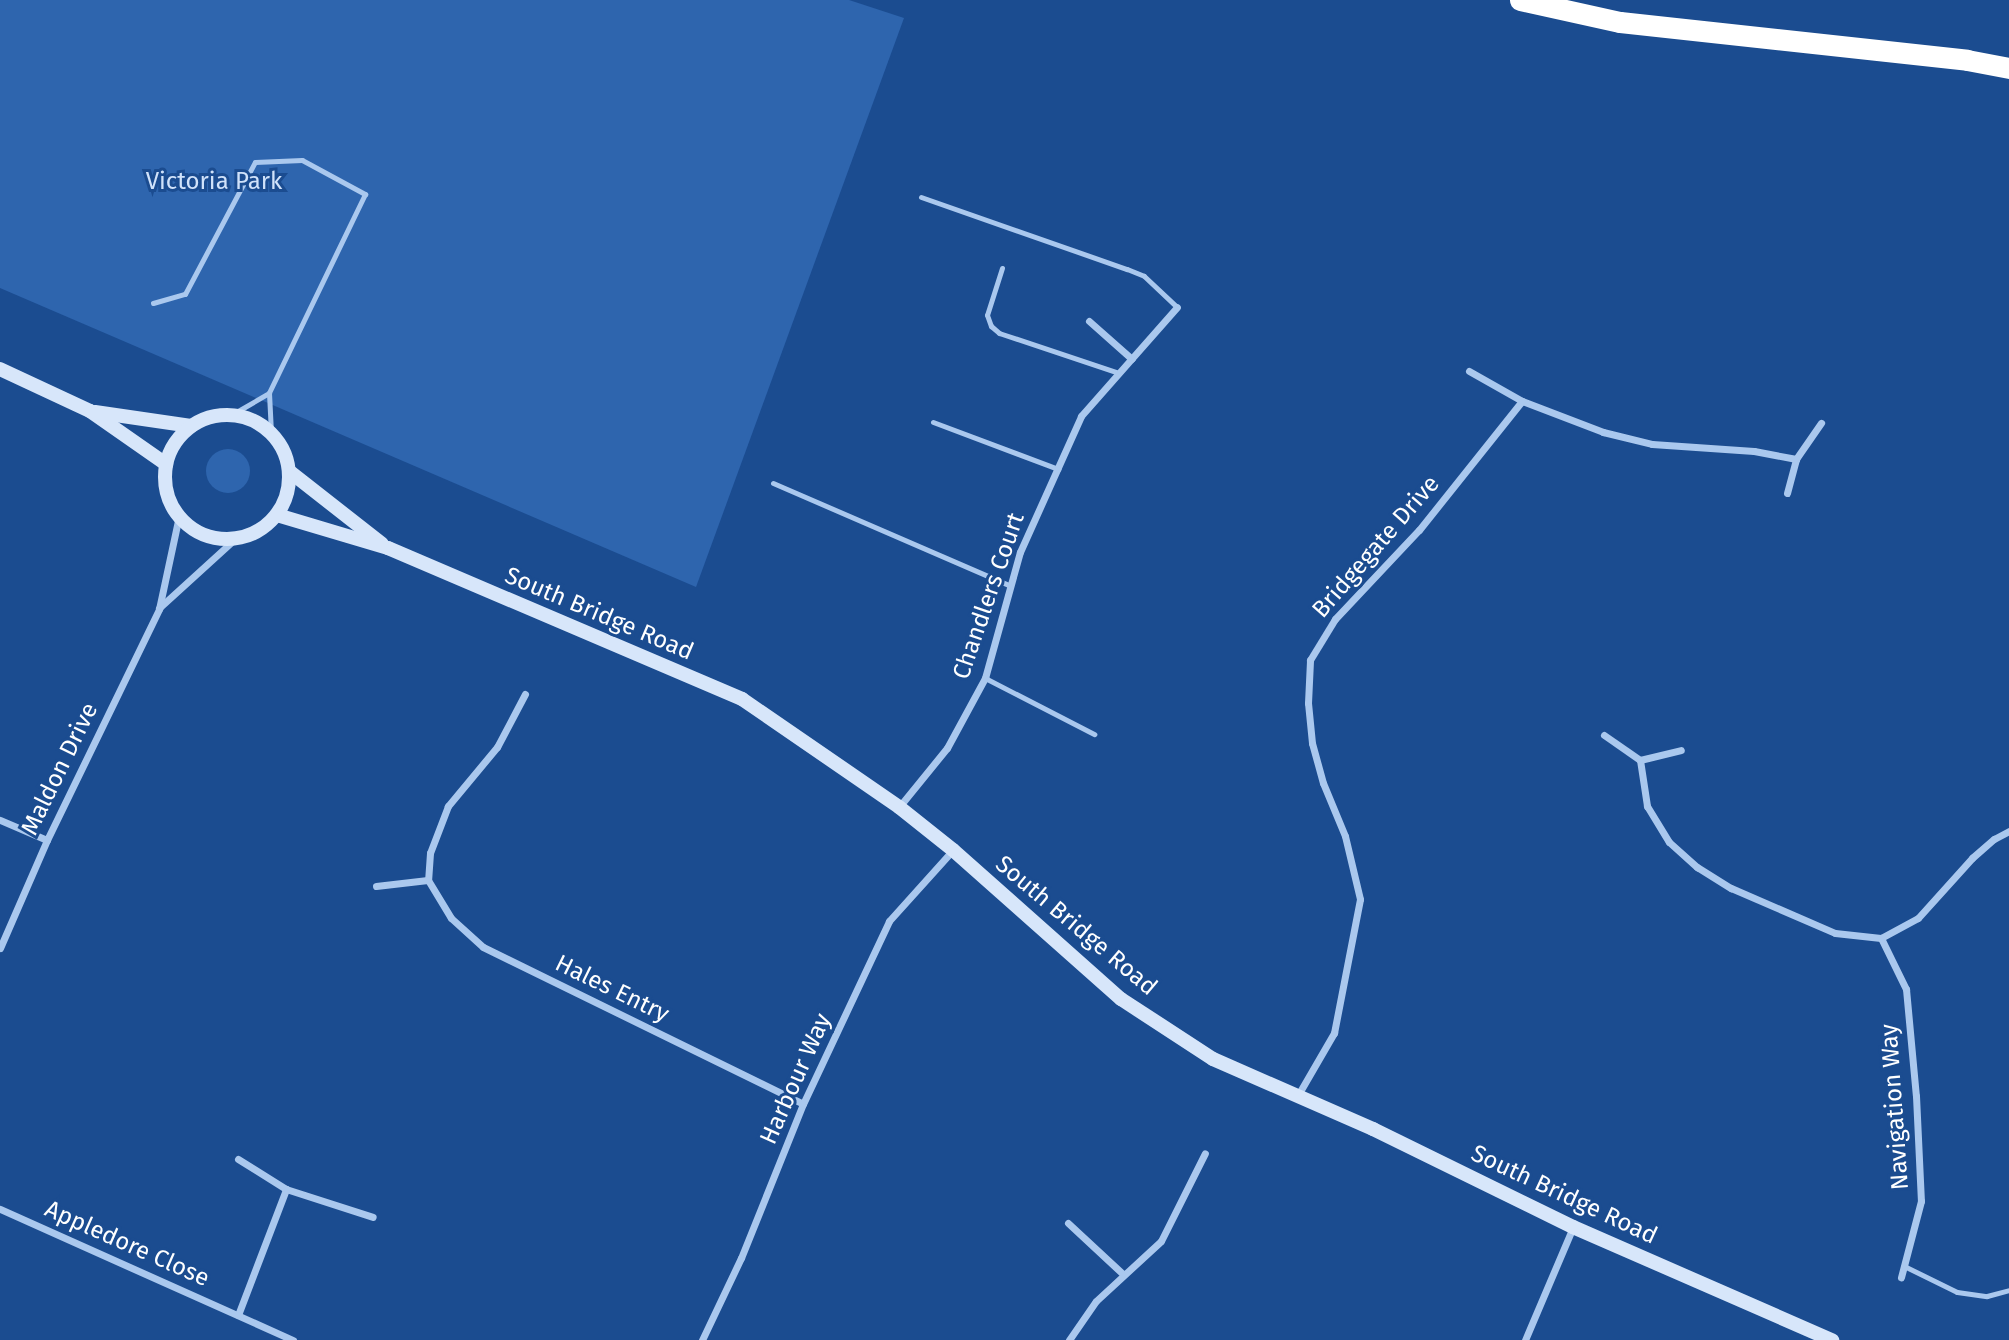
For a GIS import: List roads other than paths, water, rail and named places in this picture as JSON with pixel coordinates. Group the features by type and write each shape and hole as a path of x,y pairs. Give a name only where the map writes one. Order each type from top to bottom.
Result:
{"highway":[{"path":"1520,0 1620,22 1967,60 2009,68"}],"street":[{"name":"Chandlers Court","path":"899,807 947,748 985,678 1020,552 1081,416 1177,307"},
{"path":"1089,321 1132,359"},
{"path":"0,369 90,411 166,464"},
{"path":"1469,371 1522,401 1603,432 1652,444 1754,451 1796,459"},
{"name":"Bridgegate Drive","path":"1298,1095 1334,1032 1360,899 1345,836 1322,783 1312,743 1308,702 1310,660 1335,619 1419,530 1522,401"},
{"path":"90,411 191,426"},
{"path":"231,415 254,421 271,433 284,451 289,471 284,501 277,515 265,526 236,538 215,538 195,530 179,516 169,501 165,483 166,464 175,443 191,426 206,418 231,415"},
{"path":"1787,493 1796,459 1821,423"},
{"name":"South Bridge Road","path":"289,471 388,548"},
{"name":"South Bridge Road","path":"277,515 388,548 742,699 899,807 953,850 1121,999 1213,1059 1298,1095 1573,1227 1832,1340"},
{"name":"Maldon Drive","path":"0,948 47,840 159,609 179,516"},
{"name":"Maldon Drive","path":"159,609 236,538"},
{"path":"376,886 428,880 430,853 448,806 497,747 525,694"},
{"path":"1604,735 1640,760 1647,806 1669,842 1697,867 1731,887 1835,933 1881,938 1918,918 1972,858 2009,831"},
{"path":"1640,760 1681,750"},
{"path":"0,820 47,840"},
{"name":"Harbour Way","path":"702,1340 741,1258 803,1104 889,922 953,850"},
{"name":"Hales Entry","path":"428,880 451,918 483,947 803,1104"},
{"name":"Navigation Way","path":"1881,938 1906,989 1916,1096 1921,1201 1901,1277"},
{"path":"1069,1340 1096,1301 1161,1241 1205,1153"},
{"path":"238,1159 286,1189 373,1217"},
{"path":"238,1315 286,1189"},
{"name":"Appledore Close","path":"0,1209 293,1340"},
{"path":"1068,1223 1124,1275"},
{"path":"1525,1340 1573,1227"}],"lane":[{"path":"153,303 185,294 255,162 302,160 365,194 269,393 271,433"},
{"path":"921,197 1144,276 1177,307"},
{"path":"1002,268 986,315 991,326 999,333 1119,373"},
{"path":"231,415 269,393"},
{"path":"933,422 1058,469"},
{"path":"773,483 1011,586"},
{"path":"985,678 1094,734"},
{"path":"1904,1266 1957,1292 1987,1296 2009,1290"}],"park label":[{"name":"Victoria Park","path":"214,182"}]}
